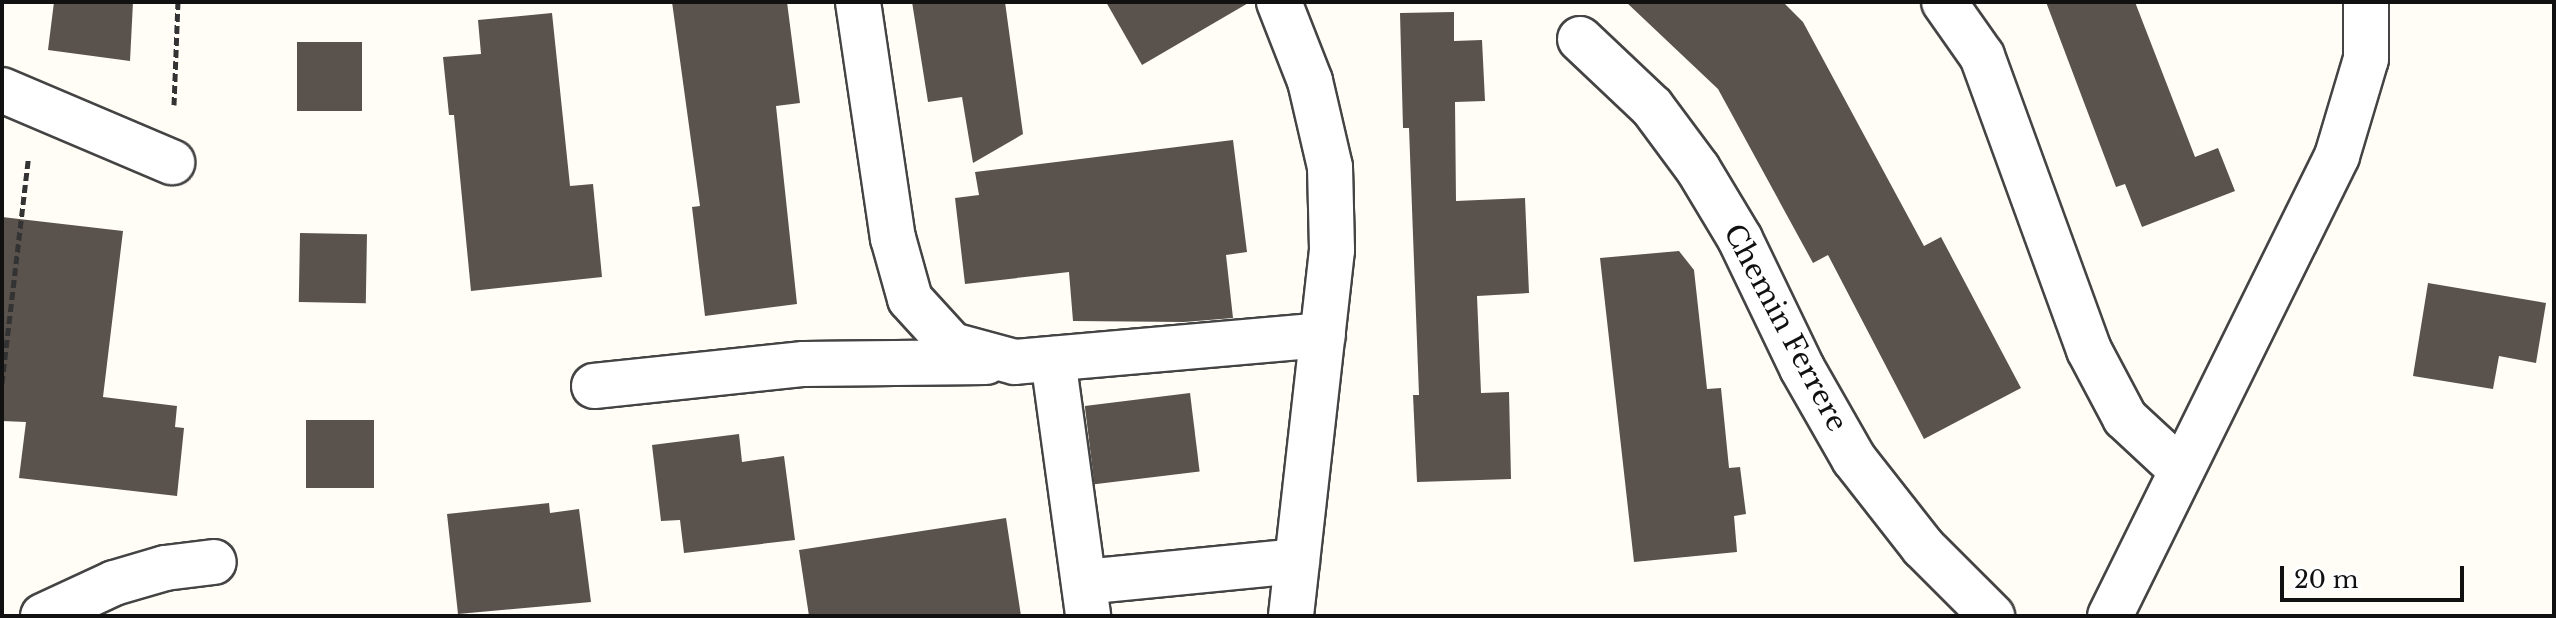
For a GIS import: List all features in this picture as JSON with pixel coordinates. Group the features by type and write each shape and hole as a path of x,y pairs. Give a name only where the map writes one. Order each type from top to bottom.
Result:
{"street":[{"path":"858,2 893,238 910,299 952,345 1034,361"},
{"path":"1279,2 1310,81 1330,167 1332,250 1291,616"},
{"path":"1944,2 1982,56 2089,350 2125,418 2181,470"},
{"path":"2110,616 2337,156 2366,59 2366,2"},
{"name":"Chemin Ferrere","path":"1580,39 1652,107 1698,169 1740,239 1802,368 1854,459 1923,547 1992,616"},
{"path":"18,97 172,162"},
{"path":"594,386 804,364 1034,361 1323,335"},
{"path":"1034,361 1086,599 1297,561"},
{"path":"43,616 114,583 165,568 214,562"}],"path":[{"path":"172,162 178,2"},
{"path":"2,383 18,97"}],"building":[{"path":"54,2 133,2 130,61 48,50"},
{"path":"672,2 787,2 800,103 776,106 797,304 705,316 692,207 700,206"},
{"path":"912,2 1005,2 1023,134 973,163 962,97 928,102"},
{"path":"1106,2 1250,2 1142,65"},
{"path":"1626,2 1783,2 1803,22 1924,246 1941,237 2021,388 1924,439 1828,255 1813,263 1718,89"},
{"path":"2046,2 2135,2 2195,157 2218,148 2235,191 2142,227 2125,184 2116,187"},
{"path":"1454,12 1454,41 1482,40 1485,101 1455,102 1456,201 1525,198 1529,293 1477,296 1481,393 1509,392 1511,479 1417,482 1413,395 1419,395 1409,128 1403,128 1400,13"},
{"path":"552,13 570,186 593,184 602,277 471,291 454,115 449,115 443,57 481,54 478,20"},
{"path":"297,42 362,42 362,111 297,111"},
{"path":"1233,140 1247,252 1226,255 1233,318 1184,322 1073,321 1069,272 965,284 955,198 979,195 975,172"},
{"path":"2,217 123,231 103,397 177,406 175,427 184,428 177,496 19,478 26,422 2,421"},
{"path":"300,233 367,234 366,303 299,302"},
{"path":"1679,251 1694,270 1707,389 1721,388 1729,468 1740,467 1746,514 1734,516 1737,552 1634,562 1600,258"},
{"path":"2428,283 2546,303 2536,363 2499,356 2493,389 2413,376"},
{"path":"1190,393 1200,471 1094,484 1085,406"},
{"path":"306,420 374,420 374,488 306,488"},
{"path":"739,434 742,462 784,456 795,540 684,553 680,520 661,521 652,445"},
{"path":"549,503 550,513 579,509 591,602 458,614 447,514"},
{"path":"1006,518 1021,616 809,616 799,550"}]}
